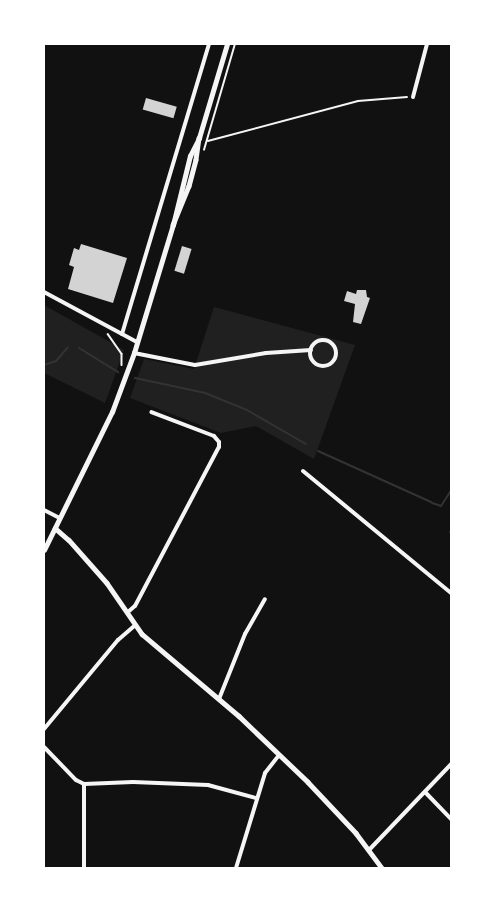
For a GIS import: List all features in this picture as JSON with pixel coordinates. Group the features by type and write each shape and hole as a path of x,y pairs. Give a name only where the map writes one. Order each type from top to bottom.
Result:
{"street":[{"path":"122,334 209,44"},
{"path":"44,550 112,412 134,353 173,225 189,186 199,138 227,44"},
{"path":"413,97 427,44"},
{"path":"44,292 137,342"},
{"path":"326,340 333,345 335,357 326,365 318,364 312,359 311,350 315,343 326,340"},
{"path":"134,353 195,365 266,353 311,350"},
{"path":"128,612 135,606 219,447 219,442 214,436 151,412"},
{"path":"303,471 452,594"},
{"path":"44,510 60,518"},
{"path":"55,528 76,547 150,642 219,699 279,755 369,850 382,868"},
{"path":"219,699 245,634 265,599"},
{"path":"44,729 118,640 135,625"},
{"path":"44,747 76,780 84,784 133,782 208,784 256,798"},
{"path":"236,868 265,772 279,755"},
{"path":"369,850 452,763"},
{"path":"84,784 84,868"},
{"path":"425,792 452,820"}],"path":[{"path":"199,138 207,142 358,101 413,97"},
{"path":"111,328 107,335 122,354 122,367"}],"shaded area":[{"path":"44,305 124,350 105,403 44,373"},
{"path":"214,307 355,345 314,459 256,426 221,433 130,398 144,359 194,369"}],"building":[{"path":"146,98 177,107 173,118 143,110"},
{"path":"81,244 127,258 113,303 68,289 74,267 69,265 74,248 79,250"},
{"path":"182,246 192,249 184,274 174,271"},
{"path":"357,290 366,290 367,297 370,298 361,324 353,322 355,304 344,301 347,291 356,294"}],"waterway":[{"path":"44,365 56,361 68,347"},
{"path":"79,348 118,372"},
{"path":"135,378 205,393 247,410 306,444"},
{"path":"318,451 431,502"},
{"path":"432,503 441,506 452,489"}]}
